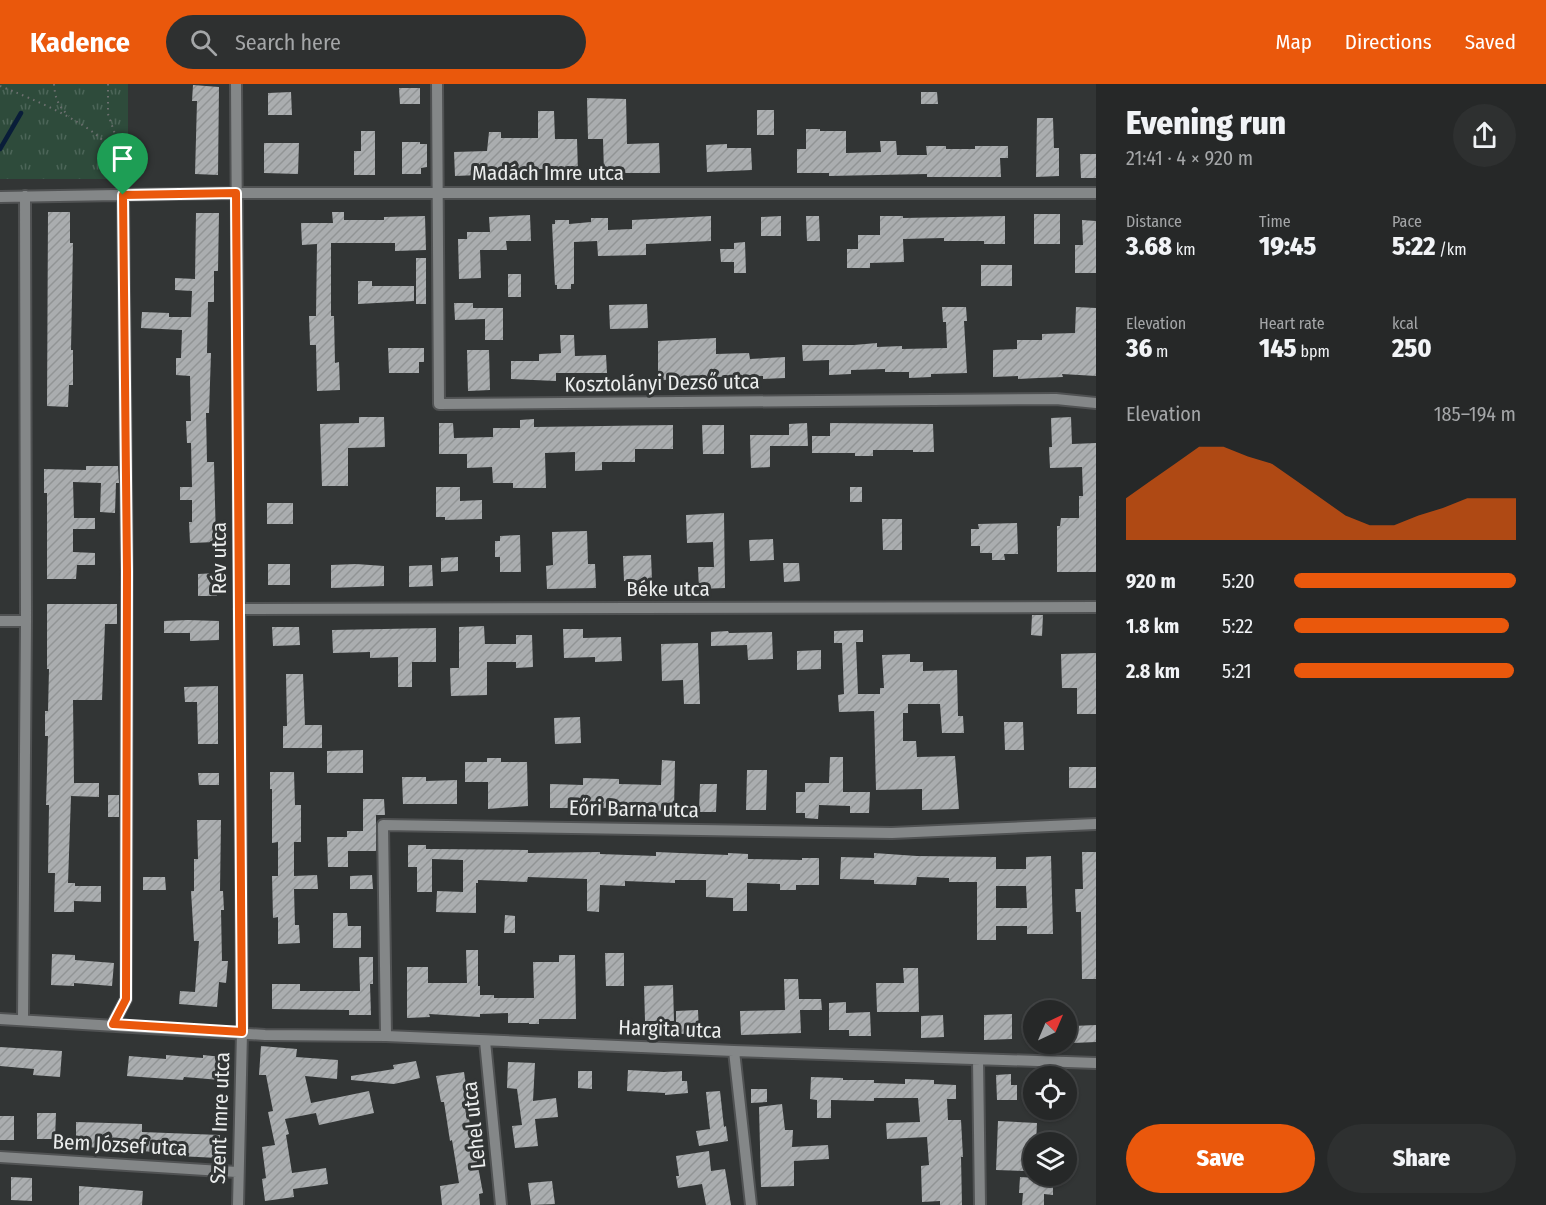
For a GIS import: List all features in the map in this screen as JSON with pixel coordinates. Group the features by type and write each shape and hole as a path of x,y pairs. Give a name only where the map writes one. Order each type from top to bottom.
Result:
{"street":[{"name":"Rév utca","path":"236,84 242,1032"},
{"path":"437,84 439,193"},
{"name":"Madách Imre utca","path":"0,198 236,193 1096,193"},
{"name":"Kosztolányi Dezső utca","path":"439,193 439,404 1045,399 1096,402"},
{"path":"113,1024 126,999 127,571 120,195"},
{"path":"23,1020 26,621 25,196"},
{"name":"Béke utca","path":"239,609 1096,607"},
{"path":"0,621 26,621"},
{"name":"Eőri Barna utca","path":"386,1036 383,825 892,833 1096,824"},
{"name":"Hargita utca","path":"0,1018 265,1035 386,1036 1096,1063"},
{"name":"Szent Imre utca","path":"238,1205 242,1032"},
{"name":"Lehel utca","path":"485,1041 501,1205"},
{"path":"734,1051 751,1205"},
{"path":"978,1060 980,1205"},
{"name":"Bem József utca","path":"0,1157 237,1172"}],"path":[{"path":"54,84 55,96 60,108 100,139 118,161"},
{"path":"108,84 108,114 116,137 120,195"},
{"path":"0,86 71,118"}],"green space":[{"path":"0,84 128,84 128,179 0,179"}],"building":[{"path":"193,85 219,87 218,175 195,174 197,101 192,101"},
{"path":"399,88 420,88 420,104 400,104"},
{"path":"291,92 292,115 268,115 268,93"},
{"path":"921,92 937,92 938,104 921,104"},
{"path":"587,98 626,99 627,144 659,143 660,173 604,173 603,139 588,139"},
{"path":"757,110 774,110 774,135 757,135"},
{"path":"538,111 554,111 555,139 577,139 578,172 563,173 563,169 527,169 527,173 455,176 454,152 487,151 489,132 501,132 501,138 538,138"},
{"path":"1037,118 1053,118 1054,148 1059,148 1059,176 1036,177"},
{"path":"806,129 846,131 846,153 881,152 880,141 896,141 897,155 927,155 926,146 975,149 975,146 1008,146 1008,158 1000,158 1001,177 927,177 927,174 829,176 829,173 797,173 797,149 806,149"},
{"path":"361,131 375,131 375,175 354,175 354,151 361,151"},
{"path":"402,142 427,144 427,167 421,168 421,174 402,174"},
{"path":"264,143 299,143 298,174 264,173"},
{"path":"727,144 727,148 751,148 752,170 707,172 706,145"},
{"path":"1080,154 1096,154 1096,178 1081,178"},
{"path":"48,212 70,212 70,243 73,243 71,350 73,350 73,385 69,385 68,407 47,406"},
{"path":"332,212 344,212 344,220 384,220 384,217 425,216 426,250 395,251 395,243 331,243 331,316 334,316 335,363 339,362 340,390 317,391 316,345 310,345 309,316 316,316 317,244 302,245 301,223 333,223"},
{"path":"196,213 219,213 218,271 214,271 214,302 208,302 207,353 211,353 209,413 206,413 207,462 214,462 216,542 190,543 189,522 192,522 192,500 180,500 180,487 192,487 191,443 187,443 186,421 191,421 190,376 176,375 176,358 181,358 182,330 141,328 142,312 169,313 169,317 191,317 192,291 175,290 175,278 195,279"},
{"path":"1034,214 1060,214 1060,244 1034,244"},
{"path":"530,215 531,241 506,241 507,250 480,250 481,278 459,279 458,239 467,239 467,232 490,232 489,217"},
{"path":"711,216 711,241 646,244 646,255 598,256 597,241 574,242 574,284 571,284 571,289 557,289 555,285 552,224 555,224 555,220 569,220 569,224 591,222 591,218 608,218 608,230 632,229 632,220"},
{"path":"781,216 781,236 761,236 761,217"},
{"path":"806,216 819,216 820,241 807,241"},
{"path":"880,216 903,216 903,218 1005,216 1005,244 984,244 984,241 944,241 944,238 903,239 904,262 870,263 870,268 847,268 847,249 858,249 858,235 880,235"},
{"path":"1082,220 1096,221 1096,273 1075,273 1075,245 1083,245"},
{"path":"745,242 746,273 734,273 734,262 721,262 720,249 734,249 734,243"},
{"path":"416,258 426,258 426,304 416,304"},
{"path":"981,265 1012,265 1012,286 981,286"},
{"path":"508,274 521,274 521,297 508,297"},
{"path":"358,281 372,281 372,286 414,286 414,301 358,304"},
{"path":"454,303 473,303 473,308 503,308 503,340 485,340 485,319 455,320"},
{"path":"647,304 648,328 610,329 609,305"},
{"path":"942,307 966,307 967,321 964,321 967,373 931,374 931,377 909,378 909,372 885,372 885,369 851,370 851,374 829,375 829,360 803,361 802,345 877,343 877,347 902,346 902,349 947,348 946,322 943,322"},
{"path":"1076,307 1096,308 1096,376 1062,374 1063,377 1018,379 1018,376 993,377 993,350 1017,349 1017,340 1042,340 1042,334 1075,333"},
{"path":"560,335 574,335 575,356 606,355 607,373 556,373 556,381 511,379 511,361 539,361 539,354 561,353"},
{"path":"716,338 716,354 749,353 750,359 785,357 785,378 763,379 763,376 658,380 658,341"},
{"path":"388,348 424,348 424,362 419,362 419,373 389,373"},
{"path":"467,350 489,350 490,390 468,391"},
{"path":"359,417 384,417 385,447 348,448 348,486 322,486 320,424 359,423"},
{"path":"1071,417 1072,444 1096,443 1096,572 1057,572 1057,526 1060,526 1061,518 1079,518 1079,496 1083,496 1082,467 1050,468 1051,418"},
{"path":"534,419 534,427 673,425 673,449 635,449 635,462 602,462 602,470 575,471 575,452 545,453 546,488 513,488 513,483 493,483 492,467 467,468 467,454 439,454 439,423 453,423 454,438 493,437 493,428 520,428 520,420"},
{"path":"807,423 808,446 770,446 770,467 751,468 750,435 789,435 789,424"},
{"path":"830,423 933,424 934,452 873,450 873,456 855,456 855,453 812,453 812,436 830,436"},
{"path":"702,425 724,425 724,454 703,454"},
{"path":"86,466 118,466 119,483 116,483 115,513 100,512 101,483 73,482 74,518 95,518 95,529 73,529 73,552 95,553 95,565 77,565 76,579 47,579 47,493 44,493 44,469 86,470"},
{"path":"436,487 460,487 460,501 482,500 482,519 445,520 445,517 436,517"},
{"path":"850,487 862,487 862,502 850,502"},
{"path":"267,503 293,503 293,524 267,524"},
{"path":"724,513 725,588 699,589 698,567 714,567 713,542 687,543 686,515"},
{"path":"882,519 902,519 902,550 883,550"},
{"path":"1017,523 1018,554 1004,554 1005,560 992,560 992,553 980,553 980,546 971,546 971,529 979,529 978,524"},
{"path":"587,531 588,564 595,564 596,588 547,589 546,566 553,565 552,532"},
{"path":"520,535 521,572 500,572 500,557 495,557 495,541 500,541 500,536"},
{"path":"773,539 774,560 750,561 749,540"},
{"path":"651,555 652,580 624,581 623,556"},
{"path":"458,557 458,571 441,572 441,558"},
{"path":"783,563 799,563 800,581 784,582"},
{"path":"268,564 290,564 290,585 268,585"},
{"path":"331,565 384,566 384,586 331,588"},
{"path":"432,565 433,586 409,587 409,566"},
{"path":"217,573 217,596 198,596 198,574"},
{"path":"47,604 117,604 117,624 105,624 102,700 73,700 74,783 99,783 99,797 71,796 68,883 75,883 75,886 101,886 101,902 74,901 74,912 54,912 55,873 48,873 49,805 46,805 48,736 45,736 49,669 47,669"},
{"path":"1032,615 1043,615 1042,636 1031,635"},
{"path":"164,621 219,621 219,640 190,641 190,633 164,633"},
{"path":"484,626 485,644 516,644 516,635 532,635 533,667 516,668 516,662 487,662 487,695 451,696 450,668 459,668 459,627"},
{"path":"272,627 299,627 300,645 273,646"},
{"path":"436,628 436,662 412,662 412,687 398,687 398,657 370,658 370,652 333,653 332,630"},
{"path":"563,629 583,629 583,638 621,637 622,661 595,662 595,657 564,658"},
{"path":"863,630 863,642 856,642 858,694 880,694 880,688 884,688 882,655 910,654 910,662 923,662 923,671 957,670 958,716 963,716 964,733 942,733 940,704 908,704 908,713 903,713 903,741 916,741 917,757 955,756 959,809 922,810 922,789 876,790 874,711 839,712 838,695 844,694 842,643 834,643 834,631"},
{"path":"728,631 729,633 772,632 773,659 748,660 747,645 711,646 711,632"},
{"path":"698,643 700,704 684,704 683,680 662,681 661,644"},
{"path":"821,650 821,669 797,670 797,651"},
{"path":"1096,653 1096,714 1077,714 1077,688 1062,688 1061,654"},
{"path":"286,674 303,674 305,725 322,725 322,748 283,748 283,726 287,726"},
{"path":"218,686 218,744 198,744 197,702 185,702 184,687"},
{"path":"580,717 581,743 555,744 554,718"},
{"path":"1004,722 1023,722 1024,750 1005,750"},
{"path":"363,750 363,773 327,773 327,751"},
{"path":"830,757 843,757 843,792 870,792 869,813 850,813 850,806 819,805 818,819 805,818 805,813 796,813 796,792 805,792 805,783 829,783"},
{"path":"487,758 501,758 501,762 527,762 528,806 488,809 488,782 465,782 465,762 487,762"},
{"path":"662,760 675,761 674,811 635,811 635,808 550,808 550,784 583,785 583,778 619,779 619,784 661,785"},
{"path":"1069,767 1096,767 1096,788 1069,788"},
{"path":"747,770 767,770 766,810 746,810"},
{"path":"270,772 294,772 295,805 301,805 301,842 294,842 294,876 317,875 318,889 294,889 295,925 299,925 300,943 278,944 278,917 273,918 272,876 278,876 278,842 272,843"},
{"path":"198,773 219,773 219,785 199,785"},
{"path":"402,777 426,777 426,781 457,780 457,804 403,804"},
{"path":"700,784 717,784 716,812 699,812"},
{"path":"108,795 119,795 119,817 108,817"},
{"path":"363,799 384,799 385,815 376,815 376,851 348,851 348,867 328,867 327,837 347,837 347,831 363,831"},
{"path":"197,820 221,820 220,891 223,891 224,910 221,910 222,961 228,961 226,983 219,982 217,1007 179,1004 180,991 195,992 199,941 194,941 191,891 194,891 194,859 198,859"},
{"path":"408,845 426,845 426,849 528,850 528,853 600,852 600,854 656,856 656,852 728,855 728,853 748,854 748,859 819,858 819,885 796,885 796,890 780,890 780,884 747,883 747,911 733,911 733,898 706,897 706,880 675,880 675,883 625,881 625,886 600,885 599,912 587,911 587,879 528,877 527,882 478,880 476,883 476,913 436,912 437,891 463,892 463,860 432,859 432,892 417,892 417,867 408,867"},
{"path":"1082,852 1096,852 1096,979 1082,979 1081,912 1076,912 1075,889 1083,889"},
{"path":"874,853 996,857 996,869 1026,869 1026,857 1051,856 1053,934 1027,934 1027,926 996,926 996,940 977,940 977,882 949,882 949,878 917,877 916,885 874,884 874,880 840,879 841,857 874,858","holes":["996,886 1026,886 1027,908 996,908"]},
{"path":"372,875 373,889 350,889 350,876"},
{"path":"143,877 165,877 166,890 143,890"},
{"path":"333,913 347,913 348,926 361,926 361,948 333,948"},
{"path":"505,915 515,916 515,933 504,933"},
{"path":"466,950 478,950 480,995 494,995 494,998 534,998 533,962 559,962 559,955 575,955 576,1019 539,1019 539,1024 508,1023 508,1013 480,1014 480,1017 429,1014 430,1017 407,1018 407,967 428,967 428,983 467,983"},
{"path":"605,953 624,953 624,986 606,986"},
{"path":"52,954 75,955 75,960 114,963 112,986 74,983 74,986 51,985"},
{"path":"359,957 373,957 373,984 370,984 371,1015 349,1015 349,1010 272,1009 272,984 300,984 300,991 360,991"},
{"path":"903,968 918,968 919,1012 877,1012 876,983 904,983"},
{"path":"784,979 798,979 799,999 821,999 822,1010 800,1010 801,1033 741,1035 740,1011 785,1010"},
{"path":"673,985 674,1021 645,1021 644,986"},
{"path":"846,1002 846,1013 870,1012 871,1036 849,1036 849,1030 829,1030 829,1003"},
{"path":"698,1010 699,1033 681,1034 681,1026 676,1026 676,1011"},
{"path":"1012,1014 1012,1039 984,1040 984,1015"},
{"path":"943,1015 944,1037 921,1038 921,1016"},
{"path":"1096,1025 1096,1042 1077,1043 1077,1026"},
{"path":"261,1046 297,1049 296,1057 338,1060 337,1079 305,1076 311,1103 369,1091 374,1113 319,1125 316,1113 285,1119 289,1134 286,1135 292,1173 326,1168 328,1184 293,1189 294,1197 265,1201 262,1179 266,1178 262,1147 275,1145 268,1112 273,1111 266,1075 259,1075"},
{"path":"0,1047 62,1051 60,1077 33,1075 34,1069 0,1066"},
{"path":"166,1055 222,1057 220,1080 127,1076 129,1056 166,1059"},
{"path":"416,1061 420,1078 394,1084 351,1080 351,1076 394,1069 393,1065"},
{"path":"508,1062 535,1063 533,1101 556,1098 558,1117 535,1119 538,1146 515,1148 512,1126 522,1125 517,1089 507,1088"},
{"path":"628,1070 682,1071 682,1081 687,1081 688,1093 665,1095 665,1093 627,1091"},
{"path":"578,1071 592,1071 592,1089 578,1088"},
{"path":"464,1072 468,1098 465,1098 483,1193 479,1194 480,1205 442,1205 440,1186 459,1183 444,1102 441,1102 436,1076"},
{"path":"1011,1074 1011,1085 1017,1085 1017,1100 997,1100 996,1075"},
{"path":"811,1077 905,1084 905,1079 934,1080 934,1084 956,1085 956,1099 947,1099 948,1120 961,1120 962,1205 940,1205 940,1201 922,1202 921,1166 929,1165 927,1137 887,1139 886,1123 920,1122 918,1098 874,1098 874,1101 831,1100 831,1118 817,1118 817,1100 810,1099"},
{"path":"751,1089 767,1089 767,1102 751,1103"},
{"path":"720,1091 728,1141 699,1146 696,1131 710,1129 706,1092"},
{"path":"782,1104 785,1130 793,1130 792,1147 828,1145 829,1159 794,1161 794,1186 761,1187 759,1107"},
{"path":"37,1113 56,1113 55,1139 37,1139"},
{"path":"0,1116 14,1116 14,1140 0,1140"},
{"path":"998,1121 1037,1123 1037,1132 1023,1132 1023,1171 996,1170"},
{"path":"76,1122 142,1124 142,1132 220,1135 218,1158 158,1155 158,1152 115,1150 115,1148 76,1147"},
{"path":"709,1151 711,1171 725,1169 731,1205 706,1205 702,1184 678,1188 676,1156"},
{"path":"11,1177 32,1178 32,1201 11,1200"},
{"path":"1020,1177 1023,1177 1023,1186 1053,1186 1053,1195 1044,1194 1044,1205 1022,1205 1023,1193 1019,1193"},
{"path":"552,1181 555,1204 531,1205 528,1183"},
{"path":"79,1186 143,1191 142,1205 79,1205"}],"waterway":[{"path":"0,149 21,113"}],"route":[{"path":"236,193 242,1032 113,1024 126,999 127,571 123,195 236,193"}]}
